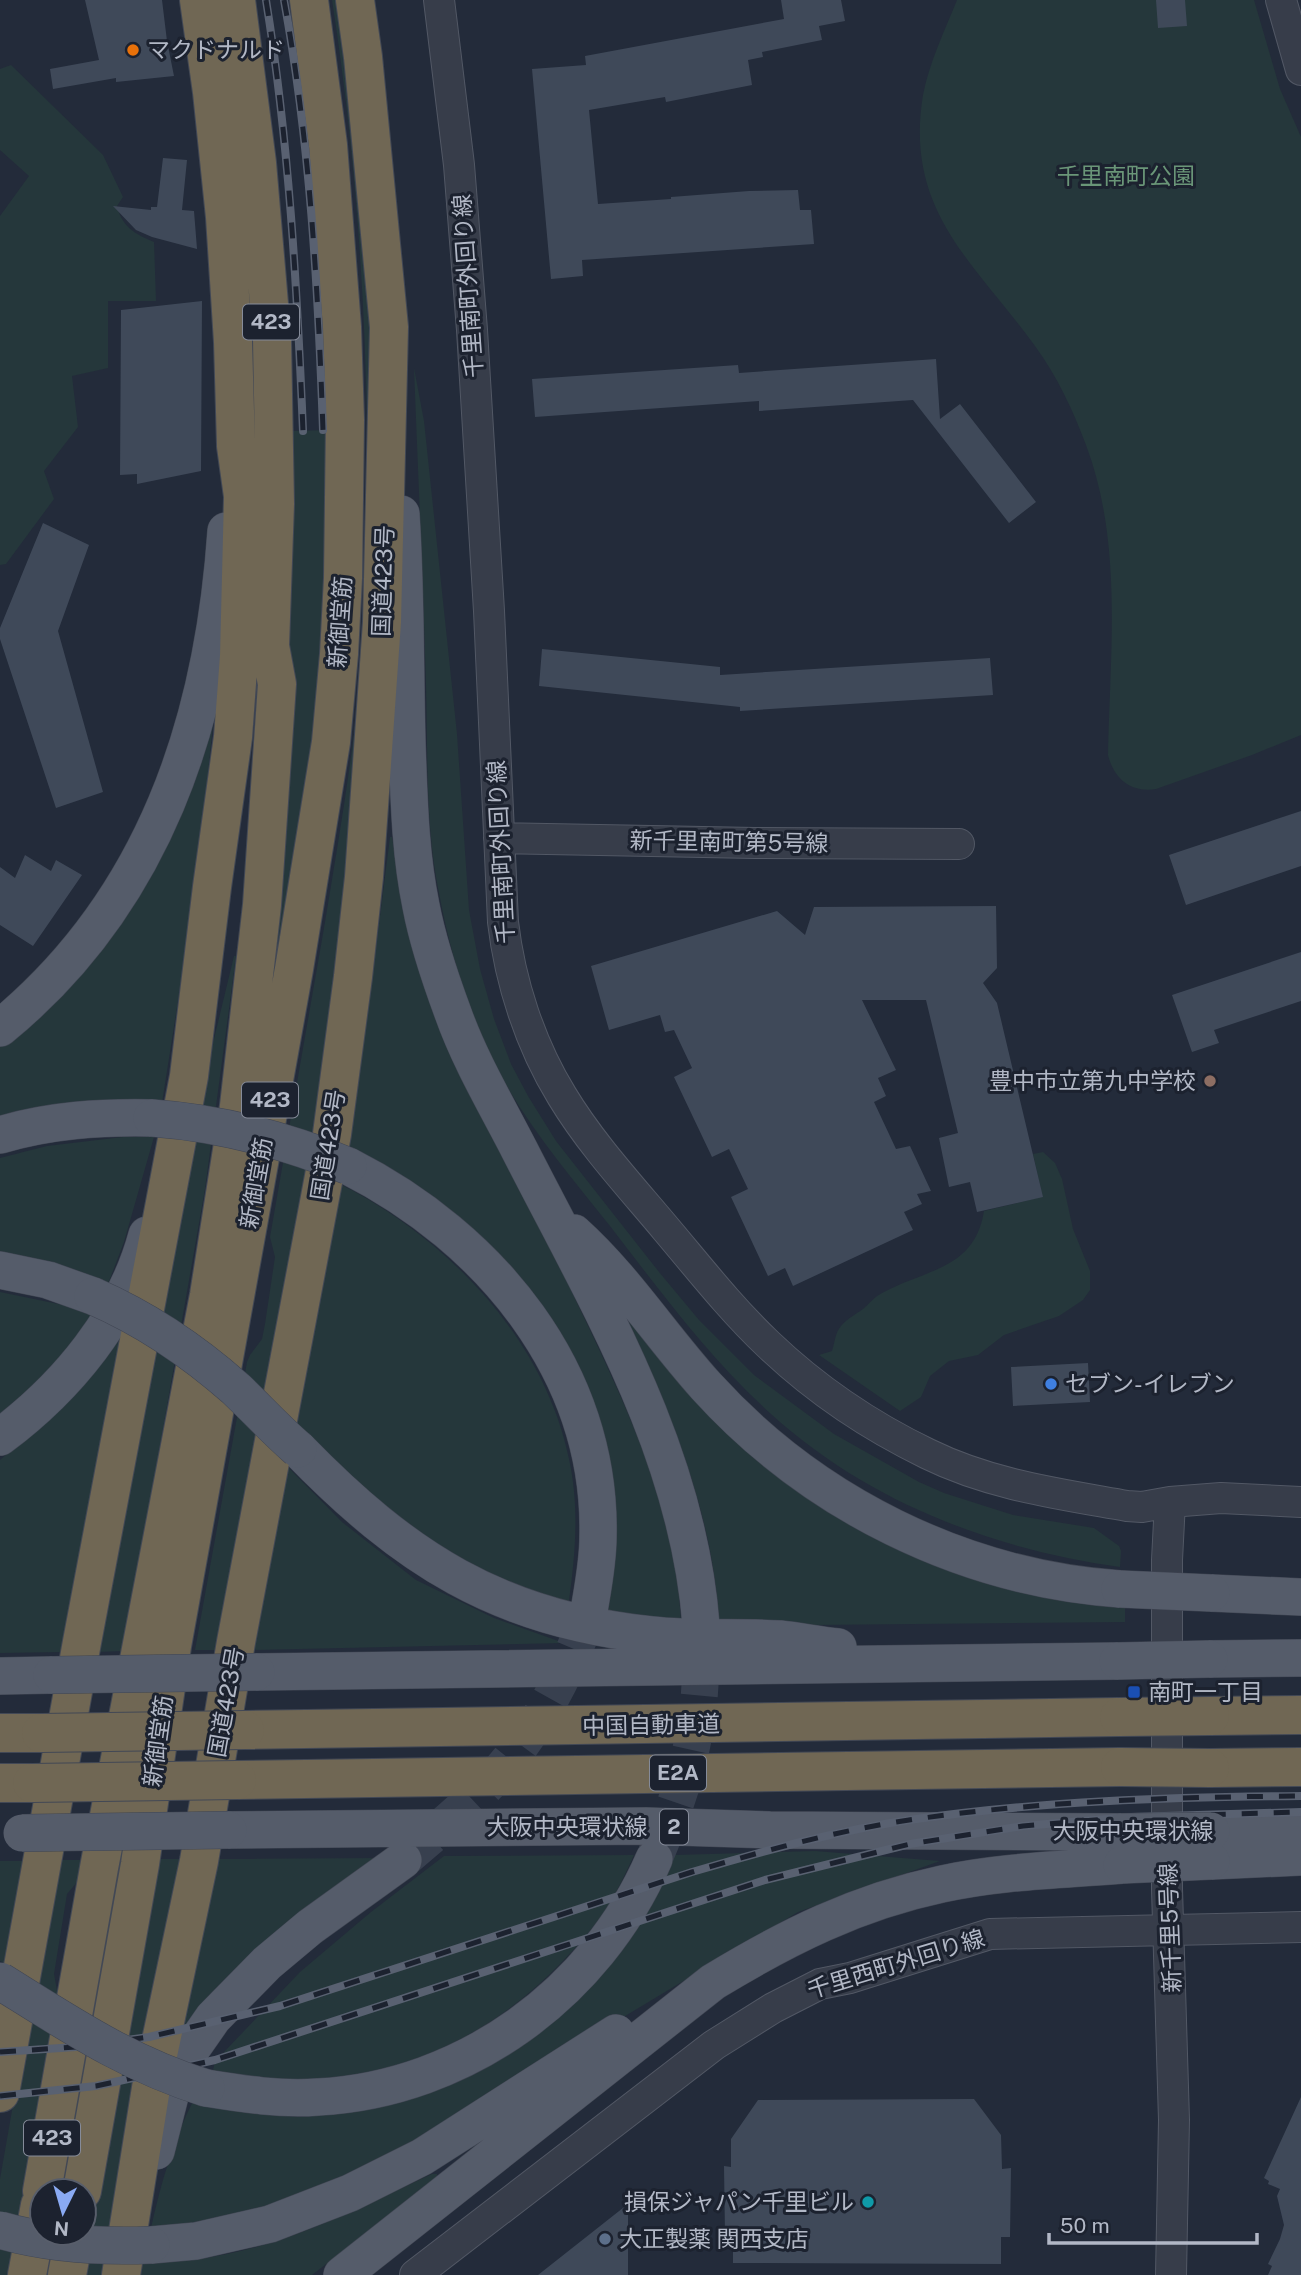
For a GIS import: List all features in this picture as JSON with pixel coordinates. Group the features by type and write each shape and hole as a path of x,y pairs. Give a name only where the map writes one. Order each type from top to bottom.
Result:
{"highway":[{"name":"423","path":"0,2092 77,1668 162,1229 175,1100 212,887 233,737 239,656 243,496 236,446 225,217 199,0"},
{"name":"新御堂筋","path":"44,2177 104,1841 209,1295 239,1106 267,840 277,684 270,646 275,504 272,339 257,163 236,0"},
{"name":"新御堂筋","path":"84,2177 140,1864 172,1646 289,996 331,742 343,578 344,393 342,327 328,145 309,0"},
{"name":"国道423号","path":"121,2275 151,2088 199,1861 236,1643 335,1108 364,877 382,622 389,327 355,0"},
{"path":"175,1100 240,864 252,784 262,683 270,646"},
{"name":"中国自動車道","path":"0,1733 1301,1715"},
{"name":"E2A","path":"16,1783 1120,1767 1301,1767"},
{"name":"新御堂筋","path":"27,2275 32,2247"},
{"path":"67,2275 72,2247"}],"main road":[{"path":"389,327 401,519 410,824 421,906 434,960 454,1017 530,1173 603,1312 662,1448 685,1519 699,1594 701,1625"},
{"path":"0,1028 77,951 109,909 150,839 180,771 200,708 212,652 236,446"},
{"path":"0,1017 35,995"},
{"path":"0,1135 175,1100 233,1129 289,1144 348,1166 420,1210 476,1258 516,1300 554,1357 577,1406 594,1475 598,1538 589,1611"},
{"path":"0,1437 18,1424 66,1379 126,1292 141,1255 175,1100"},
{"path":"530,1173 572,1231 601,1257 712,1393 772,1449 817,1484 892,1527 974,1560 1056,1581 1120,1589 1301,1597"},
{"path":"0,1270 48,1280 93,1296 139,1319 181,1345 233,1387 370,1517 432,1564 470,1585 536,1612 641,1634 678,1638 780,1639 958,1664"},
{"path":"0,1676 1301,1658"},
{"name":"大阪中央環状線","path":"11,1834 646,1826 1121,1848 1211,1846 1301,1829"},
{"path":"1211,1846 1301,1857"},
{"path":"0,2230 47,2240 104,2245 151,2245 196,2241 270,2224 350,2193 422,2157 612,2035 713,1982 774,1945 828,1920 908,1892 944,1883 1012,1873 1121,1848"},
{"path":"0,1981 111,2049 159,2072 206,2088 274,2097 317,2098 358,2092 418,2078 497,2042 545,2007 589,1963 614,1931 637,1896 654,1859"},
{"path":"121,2275 142,2220 172,2088 197,2038 213,2018 267,1964 310,1927 403,1860"},
{"path":"342,2275 713,1982"}],"street":[{"name":"千里南町外回り線","path":"439,0 459,165 472,330 489,611 501,901 508,959 533,1037 553,1081 613,1167 719,1292 768,1345 813,1382 870,1422 931,1456 1018,1486 1128,1506 1142,1507 1170,1502"},
{"path":"1281,0 1301,70"},
{"name":"新千里南町第5号線","path":"499,838 959,844"},
{"path":"1170,1502 1221,1498 1301,1502"},
{"name":"新千里5号線","path":"1170,1502 1167,1560 1169,1931 1174,2120 1171,2275"},
{"name":"千里西町外回り線","path":"415,2275 715,2045 753,2019 810,1988 990,1934 1301,1927"}],"green space":[{"path":"332,0 341,0 345,25 365,200 376,372 375,617 367,747 343,975 224,1650 195,1650 247,1362 262,1339 265,1324 275,1257 270,1237 337,851 362,657 368,524 364,322 352,160"},
{"name":"千里南町公園","path":"957,0 1254,0 1280,89 1301,137 1301,735 1156,789 1139,789 1125,783 1115,771 1108,755 1112,637 1110,559 1098,482 1086,445 1064,394 1043,357 949,232 934,203 924,171 920,136 923,95 933,59"},
{"path":"11,65 103,155 123,197 117,206 122,219 135,233 154,242 156,301 108,301 108,368 72,376 78,427 44,471 54,499 6,564 0,565 0,216 29,176 0,150 0,69"},
{"path":"414,368 424,421 457,734 469,910 480,969 494,1019 511,1064 528,1096 556,1141 659,1272 699,1320 754,1375 834,1434 919,1482 1013,1515 1094,1528 1119,1546 1120,1567 1025,1548 934,1517 848,1472 809,1445 771,1414 706,1347 552,1153 501,1076 480,1032 449,941 431,842"},
{"path":"335,430 324,726 201,1389 291,431"},
{"path":"214,714 198,873 162,1103 0,1118 0,1045"},
{"path":"390,837 404,901 518,1172 638,1438 668,1529 677,1577 681,1625 605,1616 601,1427 578,1367 545,1312 505,1262 435,1198 403,1177 344,1148 372,980"},
{"path":"234,956 205,1189 124,1651 95,1652 178,1188"},
{"path":"123,1137 154,1137 124,1242 108,1284 0,1255 0,1158 47,1146"},
{"path":"1043,1152 1055,1163 1062,1179 1073,1229 1090,1271 1090,1290 1083,1300 1059,1316 1004,1335 978,1355 949,1361 930,1376 921,1397 900,1411 819,1355 832,1351 841,1326 878,1296 947,1265 960,1256 971,1245 979,1230 984,1211 1037,1198 1041,1190 1033,1154"},
{"path":"336,1182 376,1204 415,1231 451,1261 484,1295 513,1332 537,1372 556,1414 572,1478 575,1534 568,1608 512,1590 452,1556 397,1516 294,1423"},
{"path":"0,1292 63,1305 93,1315 50,1370 0,1414"},
{"path":"623,1309 791,1477 1125,1598 1125,1622 719,1626 711,1554 694,1485 670,1418"},
{"path":"118,1342 121,1342 65,1652 0,1653 0,1460 48,1419"},
{"path":"287,1466 342,1522 416,1580 494,1618 564,1643 254,1650"},
{"path":"815,1851 940,1861 798,1912 449,2122 359,2170 256,2209 203,2222 151,2228 168,2162 194,2099 240,2112 302,2117 377,2107 443,2088 477,2073 536,2035 576,2000 645,1914 674,1855"},
{"path":"634,1855 604,1912 563,1961 526,1995 488,2023 446,2046 403,2063 358,2074 311,2079 263,2078 213,2070 215,2062 300,1972 371,1912 444,1856"},
{"path":"382,1858 190,2024 184,2025 216,1859"},
{"path":"156,1859 185,1859 110,2275 83,2275 88,2247 98,2247 98,2190"},
{"path":"56,1860 85,1860 84,1874 67,1894 54,1974 58,1996 12,2275 0,2275 0,2179"},
{"path":"0,1861 27,1861 8,1965 0,1961"},
{"path":"437,2174 437,2178 312,2275 141,2275 143,2261 177,2261 228,2254 288,2237 346,2214"}],"building":[{"name":"マクドナルド","path":"85,0 162,0 174,76 116,82 116,78 53,89 50,69 99,60"},
{"path":"781,0 841,0 845,21 819,26 822,40 762,52 763,57 748,60 752,85 666,102 665,97 589,110 598,204 749,191 798,190 800,210 811,210 814,244 582,260 583,276 551,279 532,69 586,65 585,56 784,19"},
{"path":"1156,0 1185,0 1187,26 1158,28"},
{"path":"163,158 187,160 182,210 194,211 197,249 136,230 113,206 151,210 151,207 157,207"},
{"path":"202,301 201,471 137,484 137,474 120,475 121,310"},
{"path":"936,359 940,419 960,404 1036,502 1009,523 913,400 759,411 759,401 535,417 532,379 738,365 739,373"},
{"path":"43,523 89,545 58,631 103,792 56,808 0,639 0,628"},
{"path":"542,649 720,667 720,675 990,658 993,695 740,711 740,707 539,686"},
{"path":"1301,811 1301,866 1186,905 1169,855"},
{"path":"25,855 51,871 56,860 82,875 33,946 0,925 0,867 15,878"},
{"path":"996,906 997,968 983,983 997,1003 1043,1197 977,1212 970,1182 949,1187 939,1138 958,1133 926,1000 862,1000 896,1070 878,1078 886,1096 874,1102 896,1149 910,1146 931,1191 917,1194 922,1204 904,1212 913,1230 793,1286 785,1268 768,1276 731,1197 748,1189 729,1149 712,1157 674,1077 692,1068 674,1030 665,1032 660,1015 609,1030 591,966 777,911 805,935 814,907"},
{"path":"1301,952 1301,1001 1214,1030 1219,1043 1192,1052 1172,995"},
{"name":"セブン-イレブン","path":"1088,1363 1090,1402 1013,1406 1011,1367"},
{"path":"1301,2097 1301,2275 1268,2275 1272,2266 1268,2264 1284,2225 1277,2196 1280,2189 1268,2184 1269,2181 1264,2178"},
{"name":"損保ジャパン千里ビル","path":"974,2099 1001,2135 1002,2169 1011,2168 1010,2237 1001,2237 1001,2264 733,2263 733,2235 725,2235 724,2166 731,2167 731,2139 758,2100"},
{"name":"大正製薬 関西支店","path":"628,2204 628,2275 538,2275"}],"tunnel":[{"path":"403,1860 481,1791 522,1743 561,1679 589,1611"},
{"path":"656,1854 677,1799 691,1748 699,1695 701,1636"}],"railway":[{"path":"266,0 281,107 291,215 303,431"},
{"path":"284,0 300,107 311,215 323,430"},
{"path":"0,2052 76,2047 149,2037 280,2006 692,1872 854,1830 909,1820 1056,1804 1301,1796"},
{"path":"0,2096 96,2086 215,2060 765,1880 910,1844 1023,1826 1131,1817 1301,1812"}],"place":[{"name":"マクドナルド","path":"133,50"},
{"name":"豊中市立第九中学校","path":"1210,1081"},
{"name":"セブン-イレブン","path":"1051,1384"},
{"name":"南町一丁目","path":"1134,1692"},
{"name":"損保ジャパン千里ビル","path":"868,2202"},
{"name":"大正製薬 関西支店","path":"605,2239"}]}
